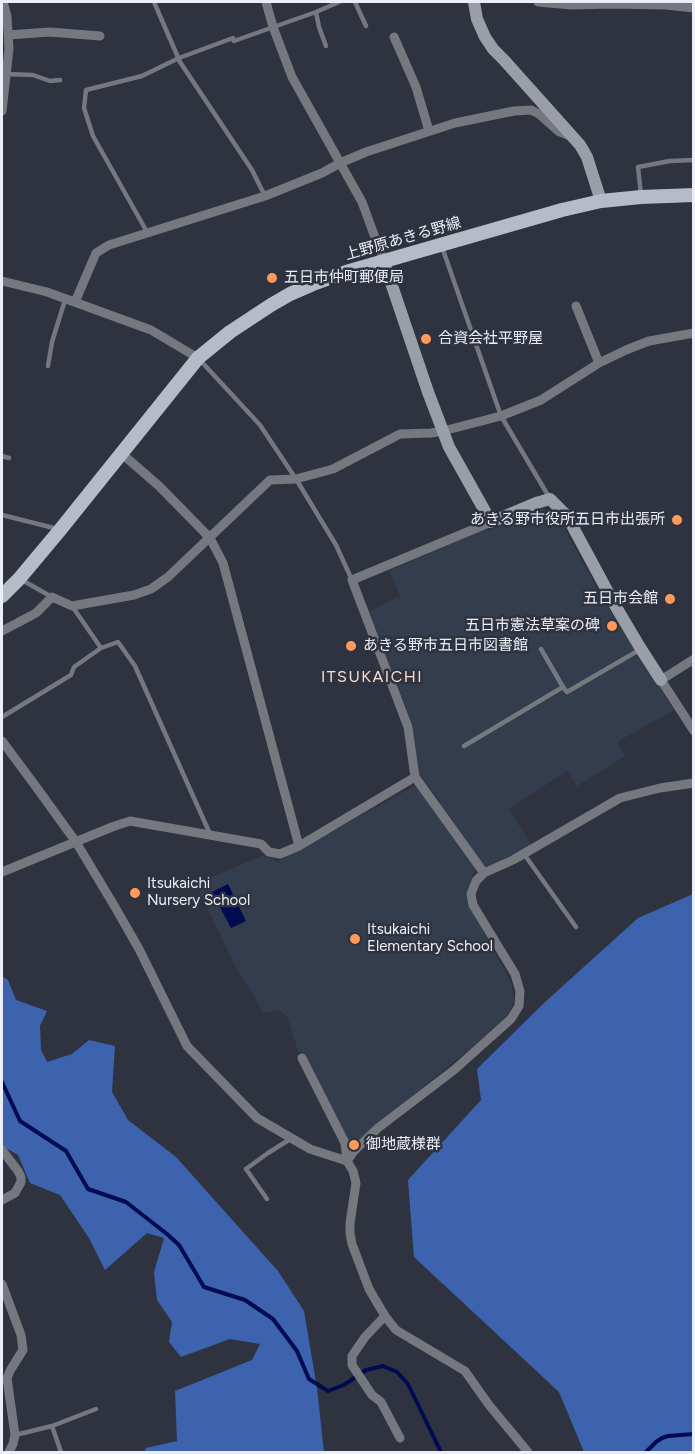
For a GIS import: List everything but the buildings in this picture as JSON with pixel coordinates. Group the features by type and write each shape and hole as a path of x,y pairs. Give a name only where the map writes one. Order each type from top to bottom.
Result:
{"main road":[{"name":"上野原あきる野線","path":"2,596 20,579 198,358 230,332 290,294 346,272 562,210 601,201 693,195"}],"street":[{"path":"2,111 9,49 7,16 3,2"},
{"path":"266,2 292,77 362,202 449,447 492,522"},
{"path":"474,2 477,19 493,49 580,145 587,157 601,201"},
{"path":"538,2 666,5 693,8"},
{"path":"8,35 50,32 100,36"},
{"path":"394,37 416,87 429,131"},
{"path":"70,301 96,253 109,245 265,196 366,152 429,131 455,123 514,111 531,110 539,114 558,132 573,137"},
{"path":"2,280 46,292 152,330 198,358"},
{"path":"576,306 599,363"},
{"path":"2,631 36,613 52,597 72,606 134,595 151,589 168,577 270,480 296,479 333,469 400,434 443,431 501,416 541,400 599,363 626,350 649,341 693,333"},
{"path":"121,453 159,486 210,538 223,563 299,846"},
{"path":"484,873 415,777 408,727 352,580 536,503 550,500 567,516 641,649 693,731"},
{"path":"661,680 693,659"},
{"path":"2,741 76,842 116,907 188,1046 257,1118 310,1149 347,1161"},
{"path":"2,873 130,821 261,844 269,852 280,854 299,846 415,777"},
{"path":"347,1161 378,1128 495,1034 511,1019 519,1006 520,991 515,974 473,905 471,894 476,881 484,873 524,854 620,798 693,783"},
{"path":"302,1058 345,1143 347,1161 356,1183 350,1223 352,1244 369,1289 396,1330 465,1371 489,1405 528,1452"},
{"path":"2,1150 21,1177 15,1193 2,1200"},
{"path":"2,1288 21,1335 23,1350 7,1378 15,1435 9,1452"},
{"path":"385,1316 365,1337 352,1356 352,1365 372,1395 381,1402 400,1438"}],"lane":[{"path":"154,2 178,58 252,170 265,196"},
{"path":"148,234 93,136 84,108 86,90 142,76 178,58 233,38 234,41 339,2"},
{"path":"356,2 366,26"},
{"path":"316,12 326,46"},
{"path":"5,74 33,75 50,81 60,80"},
{"path":"641,197 638,167 670,161 693,160"},
{"path":"441,245 501,416 550,500"},
{"path":"48,366 52,342 70,301"},
{"path":"198,358 260,425 336,544 352,580"},
{"path":"2,456 9,458"},
{"path":"2,514 60,530"},
{"path":"20,579 52,597"},
{"path":"72,606 101,648"},
{"path":"2,717 71,675 74,667 101,648 118,642 135,666 211,835"},
{"path":"542,649 567,692 641,649"},
{"path":"464,746 563,687"},
{"path":"524,854 576,927"},
{"path":"267,1198 246,1169 292,1138"},
{"path":"15,1435 52,1426 96,1409"},
{"path":"52,1426 61,1452"}],"shaded area":[{"path":"540,508 555,511 605,603 674,710 617,742 625,756 577,786 567,771 509,809 531,845 486,869 419,774 413,725 368,612 400,596 389,571 482,530 488,531"},
{"name":"Itsukaichi Elementary School","path":"416,785 475,869 466,895 471,909 511,983 514,1000 508,1017 358,1141 349,1142 304,1056 298,1051 287,1016 278,1010 264,1013 237,969 195,884 264,855 277,862"},
{"path":"228,884 246,921 231,928 212,892"},
{"path":"693,894 693,1452 584,1452 559,1392 414,1257 408,1180 481,1100 477,1069 544,1003 638,918"},
{"path":"2,976 8,980 16,1000 47,1011 40,1026 41,1050 47,1062 72,1054 89,1040 115,1046 112,1092 128,1120 176,1157 278,1271 304,1311 317,1388 324,1452 144,1452 146,1448 177,1441 175,1391 252,1360 260,1344 230,1339 181,1357 169,1342 172,1322 157,1300 154,1272 164,1238 147,1233 105,1270 89,1238 60,1195 30,1183 18,1155 2,1146"}],"waterway":[{"path":"2,1082 20,1121 66,1151 88,1189 126,1202 167,1234 179,1245 204,1287 245,1300 273,1319 297,1351 309,1379 328,1391 344,1385 366,1370 383,1366 397,1372 408,1384 441,1452"},
{"path":"646,1452 662,1438 694,1434"}],"place":[{"name":"五日市仲町郵便局","path":"272,278"},
{"name":"合資会社平野屋","path":"426,339"},
{"name":"あきる野市役所五日市出張所","path":"677,520"},
{"name":"五日市会館","path":"670,599"},
{"name":"五日市憲法草案の碑","path":"612,626"},
{"name":"あきる野市五日市図書館","path":"351,646"},
{"name":"Itsukaichi Nursery School","path":"135,893"},
{"name":"Itsukaichi Elementary School","path":"355,939"},
{"name":"御地蔵様群","path":"354,1145"}],"district":[{"name":"ITSUKAICHI","path":"372,677"}]}
